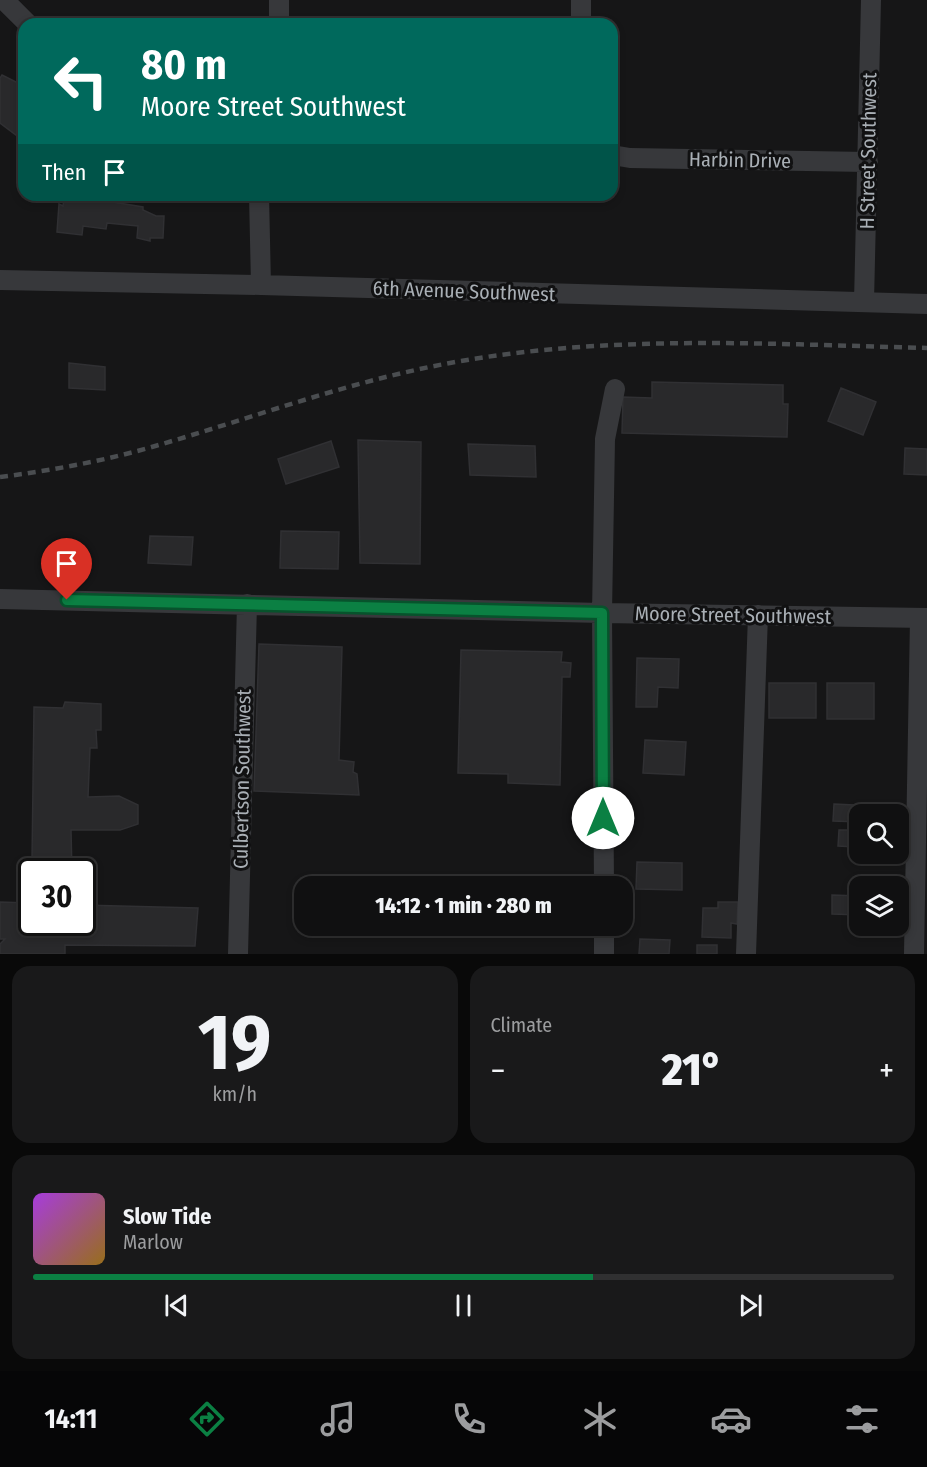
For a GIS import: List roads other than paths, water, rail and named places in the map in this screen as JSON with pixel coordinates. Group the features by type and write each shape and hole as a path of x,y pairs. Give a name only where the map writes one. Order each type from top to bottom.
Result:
{"street":[{"path":"4,0 22,18"},
{"path":"279,0 279,18"},
{"path":"581,0 581,18"},
{"name":"H Street Southwest","path":"864,302 871,0"},
{"name":"Harbin Drive","path":"618,156 868,162"},
{"path":"259,201 261,285"},
{"name":"6th Avenue Southwest","path":"0,280 927,304"},
{"path":"604,876 602,613 605,439 615,389"},
{"name":"Moore Street Southwest","path":"0,599 924,618"},
{"name":"Culbertson Southwest","path":"238,954 247,604"},
{"path":"746,954 758,615"},
{"path":"914,954 924,618"},
{"path":"604,936 604,954"}],"railway":[{"path":"0,477 102,460 377,379 413,370 509,354 628,344 688,343 927,348"}]}
